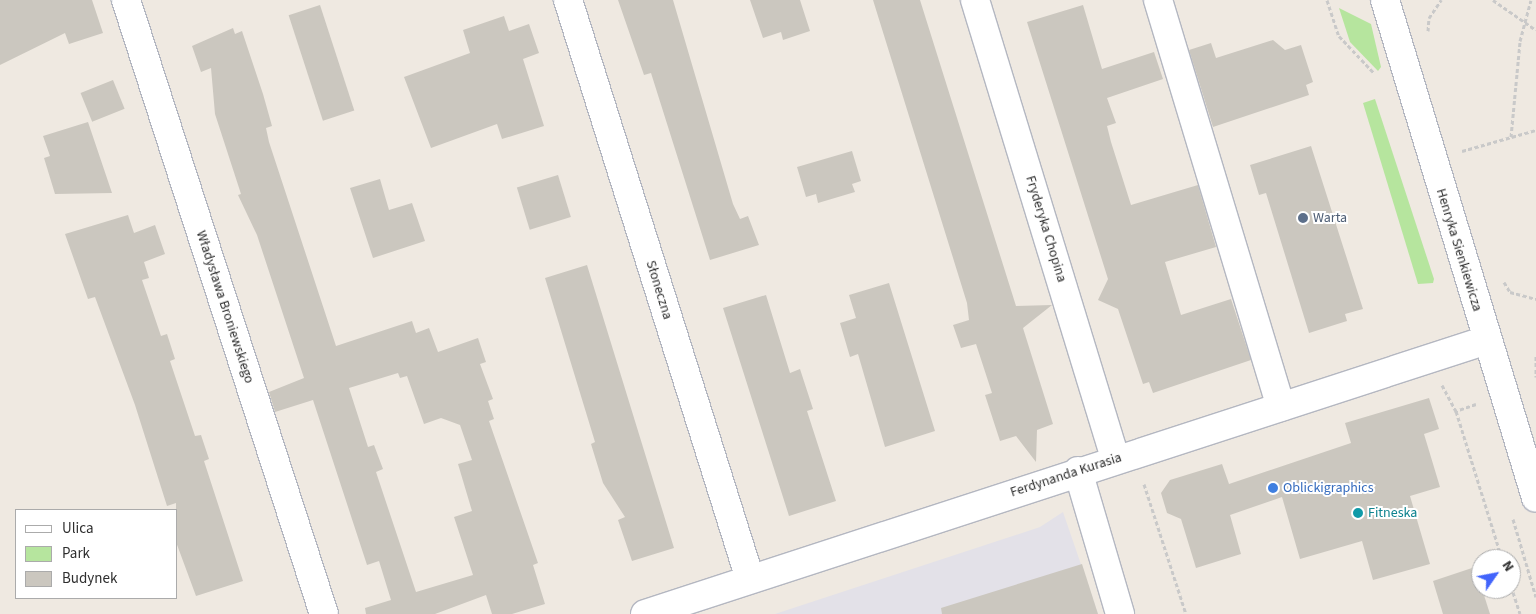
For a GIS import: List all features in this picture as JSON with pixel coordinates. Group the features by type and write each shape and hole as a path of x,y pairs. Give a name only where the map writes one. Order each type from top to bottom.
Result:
{"street":[{"name":"Władysława Broniewskiego","path":"126,0 324,614"},
{"name":"Słoneczna","path":"568,0 750,579"},
{"name":"Fryderyka Chopina","path":"975,0 1116,459"},
{"path":"1158,0 1281,408"},
{"name":"Henryka Sienkiewicza","path":"1385,0 1536,498"},
{"name":"Ferdynanda Kurasia","path":"646,614 1078,471 1281,408 1487,340"},
{"path":"1078,471 1120,614"}],"path":[{"path":"1327,0 1339,36 1375,74 1378,84"},
{"path":"1493,0 1536,30"},
{"path":"1511,137 1515,80 1525,21 1531,0"},
{"path":"1462,152 1536,130"},
{"path":"1536,356 1536,377"},
{"path":"1438,376 1456,411 1499,549"},
{"path":"1456,411 1480,403"},
{"path":"1141,474 1186,614"},
{"path":"1515,599 1520,614"}],"shaded area":[{"path":"1063,512 1098,614 775,614 1040,527"}],"green space":[{"path":"1339,8 1371,24 1381,67 1378,71 1350,42"},
{"path":"1375,99 1434,279 1433,283 1418,284 1363,103"}],"building":[{"path":"0,0 92,0 103,33 69,44 65,33 0,65"},
{"path":"618,0 673,0 733,204 740,219 748,216 759,245 710,260 651,73 644,75"},
{"path":"750,0 800,0 810,31 783,40 781,32 763,38"},
{"path":"873,0 920,0 1016,306 1052,305 1023,328 1053,424 1037,430 1036,462 1016,436 1000,441 985,395 992,393 976,344 961,348 953,325 969,320 967,303"},
{"path":"320,5 354,111 323,121 289,15"},
{"path":"1083,5 1102,69 1154,52 1163,79 1107,98 1116,123 1107,126 1111,142 1131,205 1198,185 1216,247 1165,262 1181,315 1231,299 1251,360 1153,393 1149,382 1143,384 1118,309 1098,300 1108,279 1027,22"},
{"path":"504,16 509,31 529,24 539,53 523,59 544,126 502,139 497,124 431,148 404,77 470,53 463,30"},
{"path":"233,28 235,34 242,31 272,126 266,128 269,142 336,346 412,321 416,333 429,328 438,352 478,338 486,362 480,364 493,399 488,401 494,419 489,421 538,563 533,565 545,604 512,614 492,614 486,595 435,614 366,614 365,608 391,600 379,561 367,565 313,400 275,412 269,392 304,378 257,235 238,195 241,194 215,114 211,68 201,72 192,46","holes":["398,373 400,378 407,376 424,424 441,418 460,425 472,460 458,464 472,511 454,517 473,575 416,592 376,472 383,469 374,445 368,447 349,388"]},
{"path":"1273,40 1285,50 1301,45 1313,82 1306,85 1309,95 1213,127 1189,50 1211,43 1216,58"},
{"path":"113,80 125,109 92,122 81,93"},
{"path":"88,122 112,193 55,194 44,158 50,156 43,136"},
{"path":"1311,146 1363,309 1345,314 1347,321 1309,333 1266,193 1259,195 1250,165"},
{"path":"852,151 861,181 852,184 855,192 818,203 816,194 806,197 797,167"},
{"path":"558,175 571,217 530,230 517,188"},
{"path":"380,179 389,210 412,203 425,241 373,258 350,188"},
{"path":"128,215 134,233 155,225 165,254 144,262 149,278 142,280 161,336 167,334 175,359 170,361 195,436 201,435 209,459 204,461 243,581 196,596 178,547 178,509 176,509 176,503 167,506 135,405 95,297 88,299 65,234"},
{"path":"587,265 674,548 632,561 618,520 625,517 603,483 591,444 595,442 545,278"},
{"path":"889,283 935,431 885,447 858,354 850,357 840,323 856,318 849,295"},
{"path":"766,295 790,373 800,369 813,409 807,411 836,501 789,516 723,308"},
{"path":"1429,398 1439,429 1424,434 1440,487 1410,496 1430,564 1373,580 1362,541 1300,559 1282,497 1230,515 1241,554 1196,568 1181,519 1167,513 1161,493 1170,480 1222,464 1229,484 1351,443 1345,423"},
{"path":"1082,564 1098,614 942,614 941,608"},
{"path":"1471,568 1471,599 1485,599 1490,614 1443,614 1433,581"}],"place":[{"name":"Warta","path":"1303,218"},
{"name":"Oblickigraphics","path":"1273,488"},
{"name":"Fitneska","path":"1358,513"}]}
